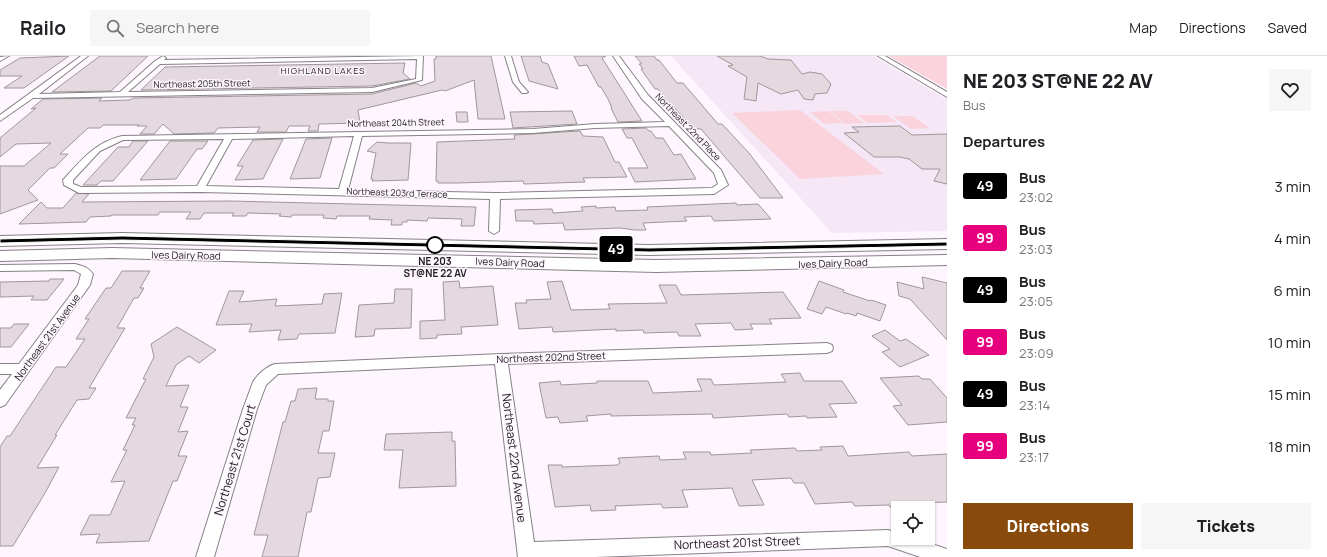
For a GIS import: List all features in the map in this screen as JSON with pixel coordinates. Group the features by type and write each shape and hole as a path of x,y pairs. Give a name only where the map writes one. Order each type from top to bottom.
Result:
{"main road":[{"name":"Ives Dairy Road","path":"0,241 130,238 649,250 947,244"},
{"name":"Ives Dairy Road","path":"0,256 112,253 656,266 947,260"}],"street":[{"path":"0,59 6,56"},
{"path":"0,119 85,56"},
{"path":"122,94 157,62 166,56"},
{"path":"508,56 516,82 524,92"},
{"name":"Northeast 22nd Place","path":"616,56 645,97 718,172 723,185 714,191"},
{"path":"881,56 947,95"},
{"path":"157,62 420,57"},
{"name":"Northeast 205th Street","path":"32,96 372,90 419,80 420,57"},
{"name":"Northeast 204th Street","path":"79,190 69,185 68,180 94,150 107,142 122,138 533,131 595,126 670,124"},
{"path":"343,192 359,133"},
{"path":"200,189 230,136"},
{"name":"Northeast 203rd Terrace","path":"79,190 200,189 495,196 714,191"},
{"path":"494,231 495,196"},
{"name":"Northeast 21st Avenue","path":"0,268 75,267 84,270 87,274 84,285 0,401"},
{"name":"Northeast 202nd Street","path":"275,369 501,359 827,348"},
{"name":"Northeast 22nd Avenue","path":"501,359 526,554"},
{"path":"0,369 24,369"},
{"name":"Northeast 21st Court","path":"205,557 250,409 260,382 275,369"},
{"name":"Northeast 201st Street","path":"526,554 888,538 946,557"}],"shaded area":[{"path":"671,56 873,56 944,98 947,98 947,231 832,233"},
{"path":"889,56 947,56 947,89"},
{"path":"800,110 884,174 800,179 732,113"},
{"path":"828,111 843,123 824,124 810,112"},
{"path":"830,111 848,111 864,123 845,124"},
{"path":"858,115 886,115 897,122 867,123"},
{"path":"893,116 912,116 930,128 911,129"}],"building":[{"path":"69,56 24,88 4,88 22,76 0,76 0,70 20,58"},
{"path":"100,56 148,56 111,91 52,92"},
{"path":"436,56 491,56 505,119 478,119 474,80 445,91 442,90 358,110 360,123 319,124 318,131 308,131 310,126 289,126 286,132 257,132 260,127 218,128 214,133 174,134 163,124 154,134 140,134 147,126 103,125 100,128 88,128 60,154 68,154 54,168 50,168 28,190 38,200 0,214 0,166 24,166 51,143 16,144 0,157 0,138 36,108 31,109 43,99 102,98 99,101 130,100 133,98 372,94 416,83 421,86 435,81 434,59 436,59"},
{"path":"521,56 540,56 542,62 548,64 558,89 529,81"},
{"path":"574,56 606,56 602,58 642,121 618,122 608,99 601,87 599,87 587,65 579,66"},
{"path":"635,56 654,56 657,60 659,60 677,83 683,83 718,124 722,124 749,153 783,198 760,198 701,129 694,129 670,103 668,103 658,89 655,89 641,69 643,69 639,64 642,64"},
{"path":"717,56 760,56 768,59 791,60 802,74 810,72 822,74 831,84 827,93 815,94 813,100 804,99 798,90 781,94 758,83 756,101 744,99 747,77 728,66 733,65"},
{"path":"405,63 403,73 410,79 372,86 141,90 165,67"},
{"path":"572,111 577,124 513,128 510,112"},
{"path":"456,112 467,112 468,122 457,122"},
{"path":"900,126 912,135 947,134 947,184 934,181 940,169 922,169 909,159 900,157 874,157 844,133 859,132 852,127"},
{"path":"646,128 651,131 656,138 663,138 674,155 681,154 696,179 635,182 628,168 648,168 632,138 627,138 622,129"},
{"path":"580,131 583,136 603,137 615,162 619,162 627,177 583,178 585,182 524,184 523,181 438,183 438,181 436,181 437,142 515,139 514,135"},
{"path":"332,138 320,178 290,179 306,139"},
{"path":"283,139 263,179 235,180 243,166 237,166 253,140"},
{"path":"133,141 148,141 113,181 101,181 97,185 83,185 118,147 129,147"},
{"path":"170,141 208,141 202,149 197,149 176,179 140,180"},
{"path":"377,142 411,143 408,180 372,181 373,179 371,179 376,153 367,151"},
{"path":"76,193 89,194 82,202 230,201 476,207 474,226 461,226 462,219 428,218 427,221 407,220 407,222 402,222 402,225 391,225 392,220 369,219 370,216 337,216 336,219 323,218 324,215 292,215 291,217 279,216 281,214 248,213 246,216 232,216 234,213 204,213 200,219 186,219 191,212 160,212 158,215 112,215 90,217 86,222 19,224 41,202 47,208 63,208"},
{"path":"736,203 737,205 758,204 771,219 714,221 711,216 684,217 687,221 643,223 646,230 620,228 565,230 563,223 534,224 533,221 516,221 515,210 552,209 553,213 583,211 581,207 596,206 596,208 615,207 616,211 648,210 647,207"},
{"path":"122,271 150,271 140,288 144,288 138,298 134,298 117,328 125,328 89,388 96,388 89,399 77,400 55,435 57,435 37,468 59,467 45,493 13,546 0,546 0,447 7,436 10,436 56,367 66,367 85,339 76,339 89,319 85,319 106,288 111,288"},
{"path":"922,277 947,283 947,340 910,299 899,296 897,282 924,289"},
{"path":"50,279 64,279 47,300 31,300 34,296 0,297 0,282 49,281"},
{"path":"459,281 460,288 493,286 498,325 461,327 462,334 437,335 437,338 420,339 420,321 445,320 443,282"},
{"path":"562,281 571,310 610,309 608,304 667,303 659,285 676,285 681,295 783,292 801,318 769,319 772,324 750,324 753,329 735,330 731,323 695,324 701,336 679,336 677,332 644,333 643,330 616,331 616,329 553,332 552,327 519,329 515,303 527,303 526,300 551,299 547,282"},
{"path":"819,281 844,290 843,292 886,305 880,321 857,313 856,316 826,307 822,314 807,309"},
{"path":"395,289 412,289 411,328 375,329 374,336 355,337 359,305 394,303"},
{"path":"229,291 244,291 239,302 277,299 275,306 322,304 324,294 342,293 335,333 299,334 297,339 278,340 281,330 249,332 252,324 216,325"},
{"path":"14,324 29,324 11,347 0,347 0,328 11,328"},
{"path":"177,327 216,350 199,363 189,356 176,365 166,386 189,385 180,407 188,407 178,432 188,431 178,456 187,456 177,481 173,481 149,541 96,543 100,534 80,535 90,515 110,515 125,481 111,482 127,450 123,450 135,425 132,425 136,418 126,418 146,379 143,379 154,357 151,344"},
{"path":"885,330 900,341 906,339 929,355 900,367 882,352 890,349 872,336"},
{"path":"800,373 804,381 842,381 857,403 829,404 837,417 789,417 787,414 713,418 712,414 611,416 611,414 586,416 588,421 560,423 558,417 546,418 539,383 560,381 561,385 597,383 597,381 648,381 653,393 702,391 697,379 711,379 714,385 786,382 781,374"},
{"path":"919,376 922,379 930,379 947,398 947,422 908,425 893,406 902,405 880,378"},
{"path":"317,388 315,399 328,399 328,401 334,401 329,431 323,431 318,453 335,453 330,477 318,478 311,512 307,512 298,557 262,557 268,535 254,535 283,422 285,422 291,401 295,401 298,389"},
{"path":"452,432 452,441 455,441 456,486 399,488 403,450 384,450 386,434"},
{"path":"843,446 848,456 909,452 912,456 947,454 947,502 891,501 891,508 889,505 855,506 852,502 815,504 804,483 794,483 791,478 752,480 764,505 739,506 732,488 682,490 688,507 663,508 661,504 615,506 616,510 591,511 590,505 555,507 548,465 562,465 562,467 617,465 620,463 618,458 659,456 660,460 686,459 683,452 710,452 711,455 752,453 750,450 795,448 797,451 822,450 820,447"}],"bus line":[{"name":"49","path":"0,241 122,238 649,250 947,244"}],"place":[{"name":"NE 203 ST@NE 22 AV","path":"435,245"}],"district":[{"name":"HIGHLAND LAKES","path":"323,71"}]}
